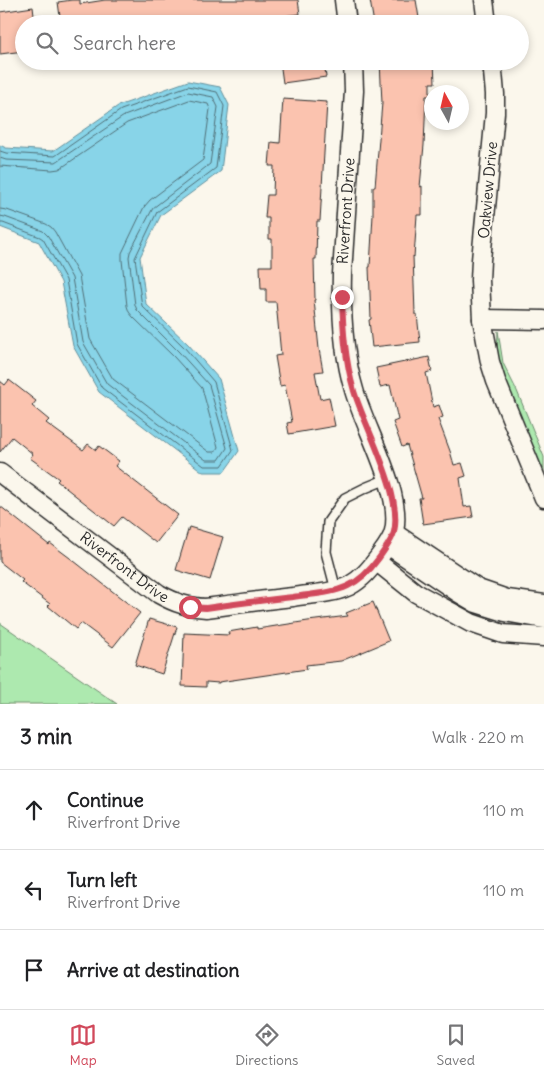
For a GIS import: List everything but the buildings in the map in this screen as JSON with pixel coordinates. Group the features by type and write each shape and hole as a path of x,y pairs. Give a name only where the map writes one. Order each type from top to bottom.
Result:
{"street":[{"path":"344,0 346,15"},
{"path":"484,0 486,15"},
{"name":"Riverfront Drive","path":"0,473 159,594 174,602 190,607 206,608 327,592 348,586 364,575 391,539 395,518 391,490 354,392 347,364 343,326 342,274 354,91 353,70"},
{"name":"Oakview Drive","path":"493,70 495,113 480,280 482,319 496,381 544,498"},
{"path":"482,319 544,320"},
{"path":"391,539 462,587 476,603 521,616 544,619"},
{"path":"376,561 416,593 471,623 502,634 544,636"},
{"path":"462,587 478,589 507,599 544,604"},
{"path":"449,612 462,587"}],"lane":[{"path":"336,590 326,552 328,522 346,498 387,478"}],"green space":[{"path":"498,331 503,363 517,391 544,457 544,478 503,378 497,356"},
{"path":"0,623 117,704 0,704"}],"water":[{"path":"188,81 220,87 229,105 221,171 161,215 140,257 146,304 188,344 219,379 239,451 224,472 203,472 99,392 73,346 61,282 39,242 0,227 0,145 6,148 53,151 118,106"}],"route":[{"path":"190,607 206,608 327,592 348,586 373,566 394,533 395,518 391,490 354,392 347,364 342,297"}]}
